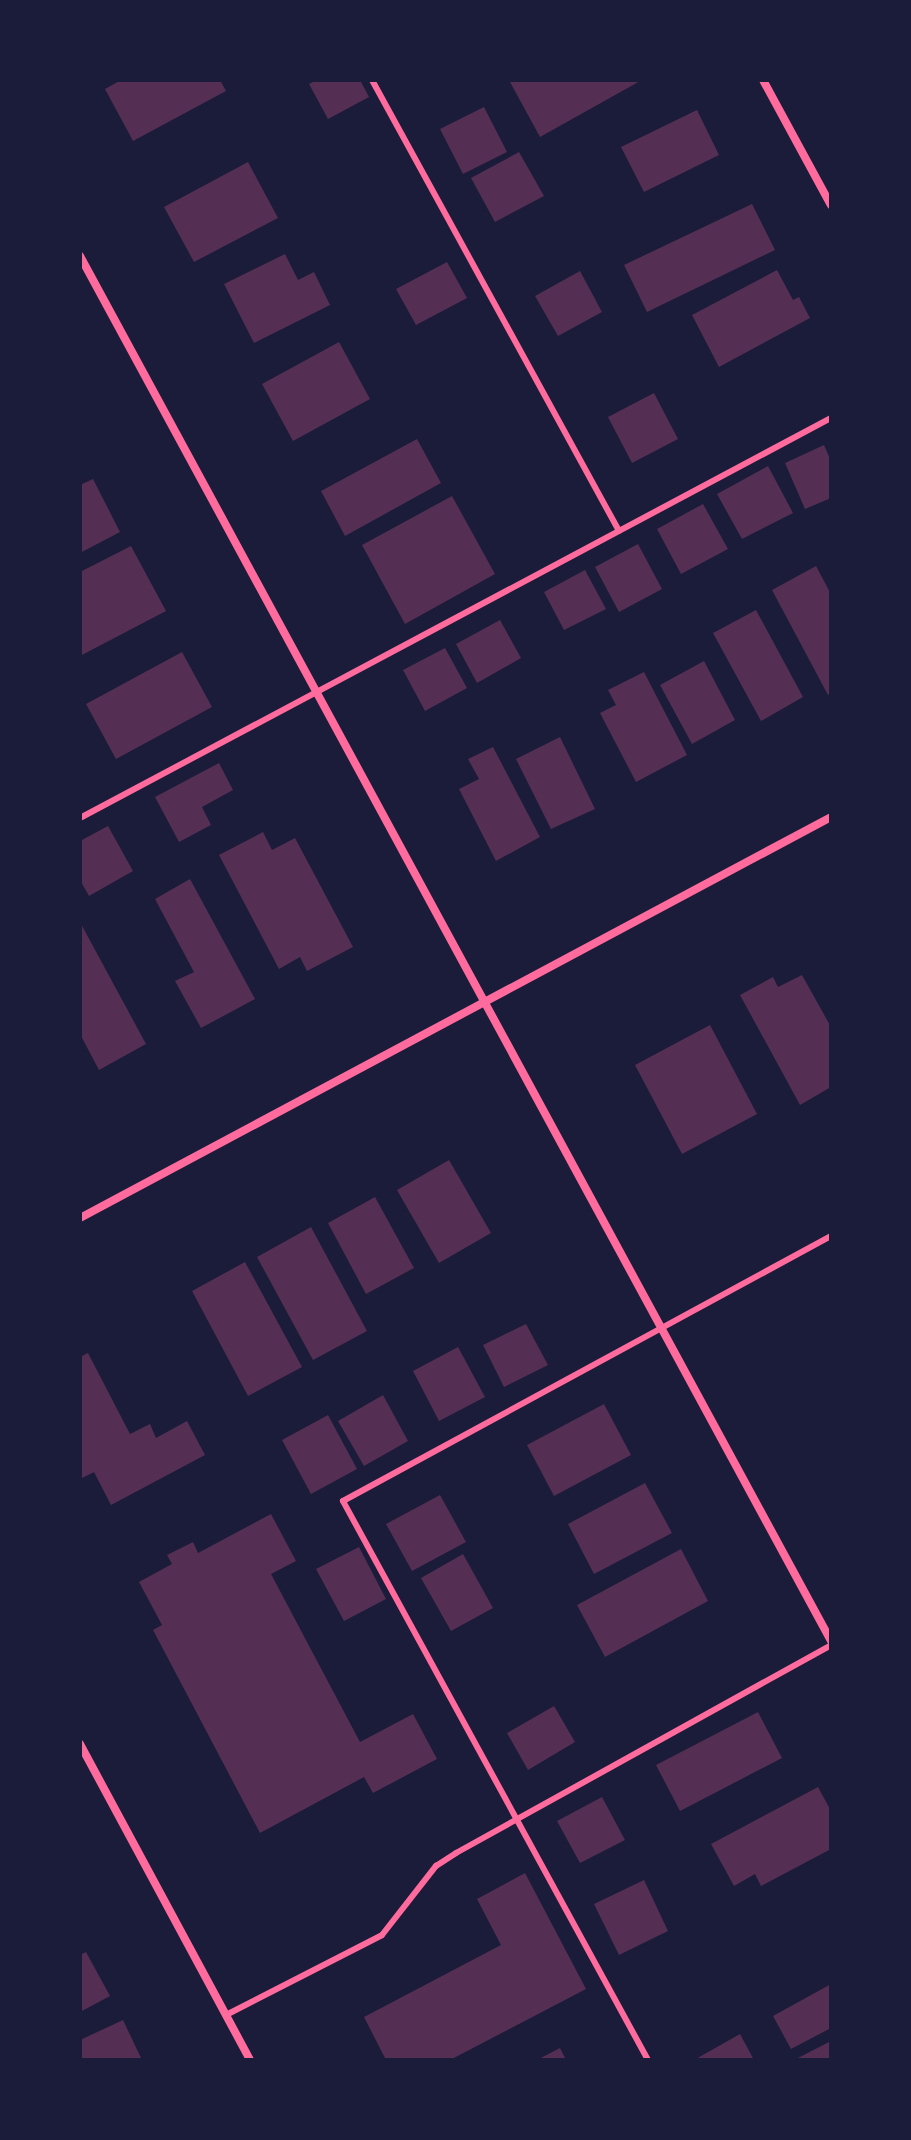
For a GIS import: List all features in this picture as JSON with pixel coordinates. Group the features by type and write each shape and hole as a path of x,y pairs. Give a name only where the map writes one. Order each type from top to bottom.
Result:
{"street":[{"path":"763,80 831,205"},
{"path":"80,256 831,1643"},
{"path":"80,1218 831,817"},
{"path":"80,1744 250,2060"}],"lane":[{"path":"372,80 619,531"},
{"path":"80,818 831,418"},
{"path":"648,2060 343,1501 831,1236"},
{"path":"226,2015 382,1935 436,1866 831,1643"}],"building":[{"path":"121,80 220,80 226,91 133,141 105,89"},
{"path":"317,80 360,80 369,97 328,119 309,84"},
{"path":"642,80 540,137 510,82"},
{"path":"484,107 507,152 463,174 440,129"},
{"path":"697,110 719,155 644,192 621,147"},
{"path":"519,152 544,196 495,222 471,178"},
{"path":"248,162 278,218 194,262 164,207"},
{"path":"752,204 775,250 647,312 624,265"},
{"path":"285,254 298,280 314,272 330,305 254,343 224,284"},
{"path":"447,262 467,298 416,325 396,289"},
{"path":"777,270 793,300 799,297 810,318 719,367 692,315"},
{"path":"580,271 602,312 558,336 535,296"},
{"path":"339,342 370,399 293,441 262,384"},
{"path":"654,393 678,439 632,463 608,417"},
{"path":"417,439 441,483 345,536 321,491"},
{"path":"824,445 831,461 831,498 805,509 785,463"},
{"path":"768,466 793,513 742,539 717,494"},
{"path":"93,479 120,532 80,553 80,485"},
{"path":"452,496 495,574 405,624 362,545"},
{"path":"703,504 728,549 681,574 657,529"},
{"path":"638,544 662,589 619,612 595,567"},
{"path":"131,546 166,611 80,656 80,572"},
{"path":"816,566 831,594 831,693 828,695 772,590"},
{"path":"585,570 606,609 564,630 544,592"},
{"path":"756,610 803,697 761,721 713,633"},
{"path":"500,620 521,658 477,683 456,644"},
{"path":"445,648 467,688 425,711 403,670"},
{"path":"182,652 212,707 116,759 86,704"},
{"path":"704,661 735,720 692,744 660,685"},
{"path":"644,672 687,755 636,782 600,713 616,705 608,690"},
{"path":"560,737 595,809 551,829 516,759"},
{"path":"493,747 540,837 496,861 459,789 479,779 468,759"},
{"path":"219,763 233,790 202,807 211,825 179,842 155,797"},
{"path":"108,826 133,871 89,896 80,880 80,841"},
{"path":"263,832 272,850 295,838 353,947 307,971 300,957 279,969 219,855"},
{"path":"190,879 255,999 201,1028 175,981 194,972 155,899"},
{"path":"80,922 146,1044 99,1070 80,1034"},
{"path":"802,975 831,1027 831,1087 800,1105 740,995 773,977 778,987"},
{"path":"710,1025 757,1114 682,1154 635,1065"},
{"path":"449,1160 491,1233 439,1263 397,1190"},
{"path":"375,1197 414,1268 366,1294 328,1223"},
{"path":"311,1227 367,1331 313,1360 257,1257"},
{"path":"245,1262 302,1367 248,1396 192,1291"},
{"path":"526,1324 548,1365 504,1387 483,1345"},
{"path":"458,1347 485,1397 439,1421 413,1371"},
{"path":"88,1353 130,1434 150,1424 156,1438 187,1421 205,1455 111,1505 94,1472 80,1479 80,1357"},
{"path":"383,1395 408,1441 364,1466 338,1421"},
{"path":"604,1404 631,1455 554,1496 527,1445"},
{"path":"328,1415 357,1469 311,1494 282,1440"},
{"path":"645,1483 672,1533 594,1574 568,1524"},
{"path":"440,1495 466,1542 412,1571 386,1524"},
{"path":"271,1514 296,1561 271,1574 360,1742 413,1714 437,1759 373,1793 364,1777 260,1833 153,1630 162,1625 139,1582 172,1564 167,1555 193,1542 198,1553"},
{"path":"359,1547 386,1599 344,1621 316,1569"},
{"path":"681,1549 708,1601 605,1657 577,1605"},
{"path":"463,1554 493,1608 451,1631 421,1578"},
{"path":"554,1706 575,1742 528,1770 507,1733"},
{"path":"758,1712 782,1758 680,1811 656,1765"},
{"path":"818,1787 831,1811 831,1849 761,1886 755,1874 734,1886 711,1844"},
{"path":"602,1797 625,1840 580,1863 557,1821"},
{"path":"525,1873 586,1989 450,2060 386,2060 364,2017 501,1945 477,1899"},
{"path":"644,1880 668,1931 619,1955 594,1904"},
{"path":"86,1952 110,1996 80,2012 80,1955"},
{"path":"831,1984 831,2028 791,2049 773,2016"},
{"path":"123,2020 142,2060 80,2060 80,2040"},
{"path":"740,2034 754,2060 694,2060"},
{"path":"831,2041 831,2060 794,2060"},
{"path":"560,2048 566,2060 537,2060"}]}
